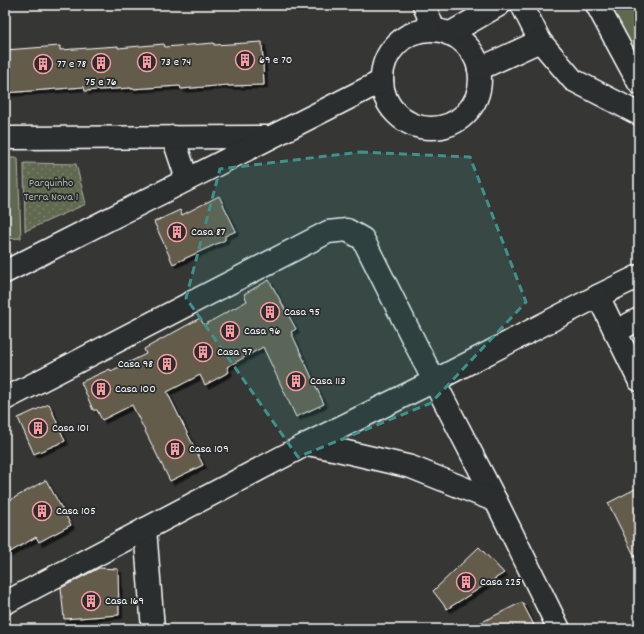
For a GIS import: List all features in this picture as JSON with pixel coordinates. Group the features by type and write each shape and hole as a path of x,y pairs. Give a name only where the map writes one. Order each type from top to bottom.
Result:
{"street":[{"path":"424,5 442,32 463,42 474,54 479,69 480,84 476,98 468,111 457,121 444,127 429,128 415,126 402,119 392,108 385,96 382,81 384,65 392,50 403,39 418,32 442,32 499,5"},
{"path":"522,5 540,41 573,80 639,114"},
{"path":"597,5 639,83"},
{"path":"479,69 540,41"},
{"path":"5,272 382,81"},
{"path":"173,137 187,179"},
{"path":"5,138 272,137"},
{"path":"5,399 328,232 347,230 363,239 559,629"},
{"path":"5,603 306,444 434,381 639,276"},
{"path":"598,296 639,380"},
{"path":"615,332 639,319"},
{"path":"306,444 411,467 496,501"},
{"path":"145,529 153,629"}],"highlighted area":[{"path":"360,152 470,157 526,302 431,403 298,457 186,298 220,169"}],"green space":[{"path":"609,5 639,5 639,62"},
{"path":"5,158 18,158 21,238 5,239"},
{"name":"Parquinho Terra Nova 1","path":"24,163 76,164 86,204 25,231"}],"building":[{"path":"262,42 264,85 228,85 181,89 180,86 85,91 84,87 5,93 5,50 60,46 60,50 118,46 118,48 164,44 165,47 214,43 214,45"},
{"path":"219,196 236,231 225,236 225,240 173,264 154,222 180,210 182,215"},
{"path":"269,280 296,329 291,332 324,404 296,417 263,347 227,367 229,372 205,385 200,375 167,392 203,465 170,481 132,405 102,420 97,410 93,410 81,382 110,369 111,371 146,354 144,349 200,318 204,325 247,301 244,294"},
{"name":"Casa 101","path":"49,404 65,441 34,454 18,418"},
{"name":"Casa 105","path":"46,480 71,525 39,542 36,537 5,555 5,503"},
{"path":"639,487 639,565 608,503"},
{"name":"Casa 225","path":"479,547 504,573 447,609 433,591"},
{"name":"Casa 169","path":"99,568 118,569 119,615 64,619 61,588"},
{"path":"522,602 536,629 468,629"}],"place":[{"name":"69 e 70","path":"245,60"},
{"name":"73 e 74","path":"147,62"},
{"name":"75 e 76","path":"101,63"},
{"name":"77 e 78","path":"43,64"},
{"name":"Casa 87","path":"177,232"},
{"name":"Casa 95","path":"270,312"},
{"name":"Casa 96","path":"230,331"},
{"name":"Casa 97","path":"203,352"},
{"name":"Casa 98","path":"167,364"},
{"name":"Casa 113","path":"296,381"},
{"name":"Casa 100","path":"101,389"},
{"name":"Casa 101","path":"38,428"},
{"name":"Casa 109","path":"175,449"},
{"name":"Casa 105","path":"42,511"},
{"name":"Casa 225","path":"466,582"},
{"name":"Casa 169","path":"91,601"}]}
